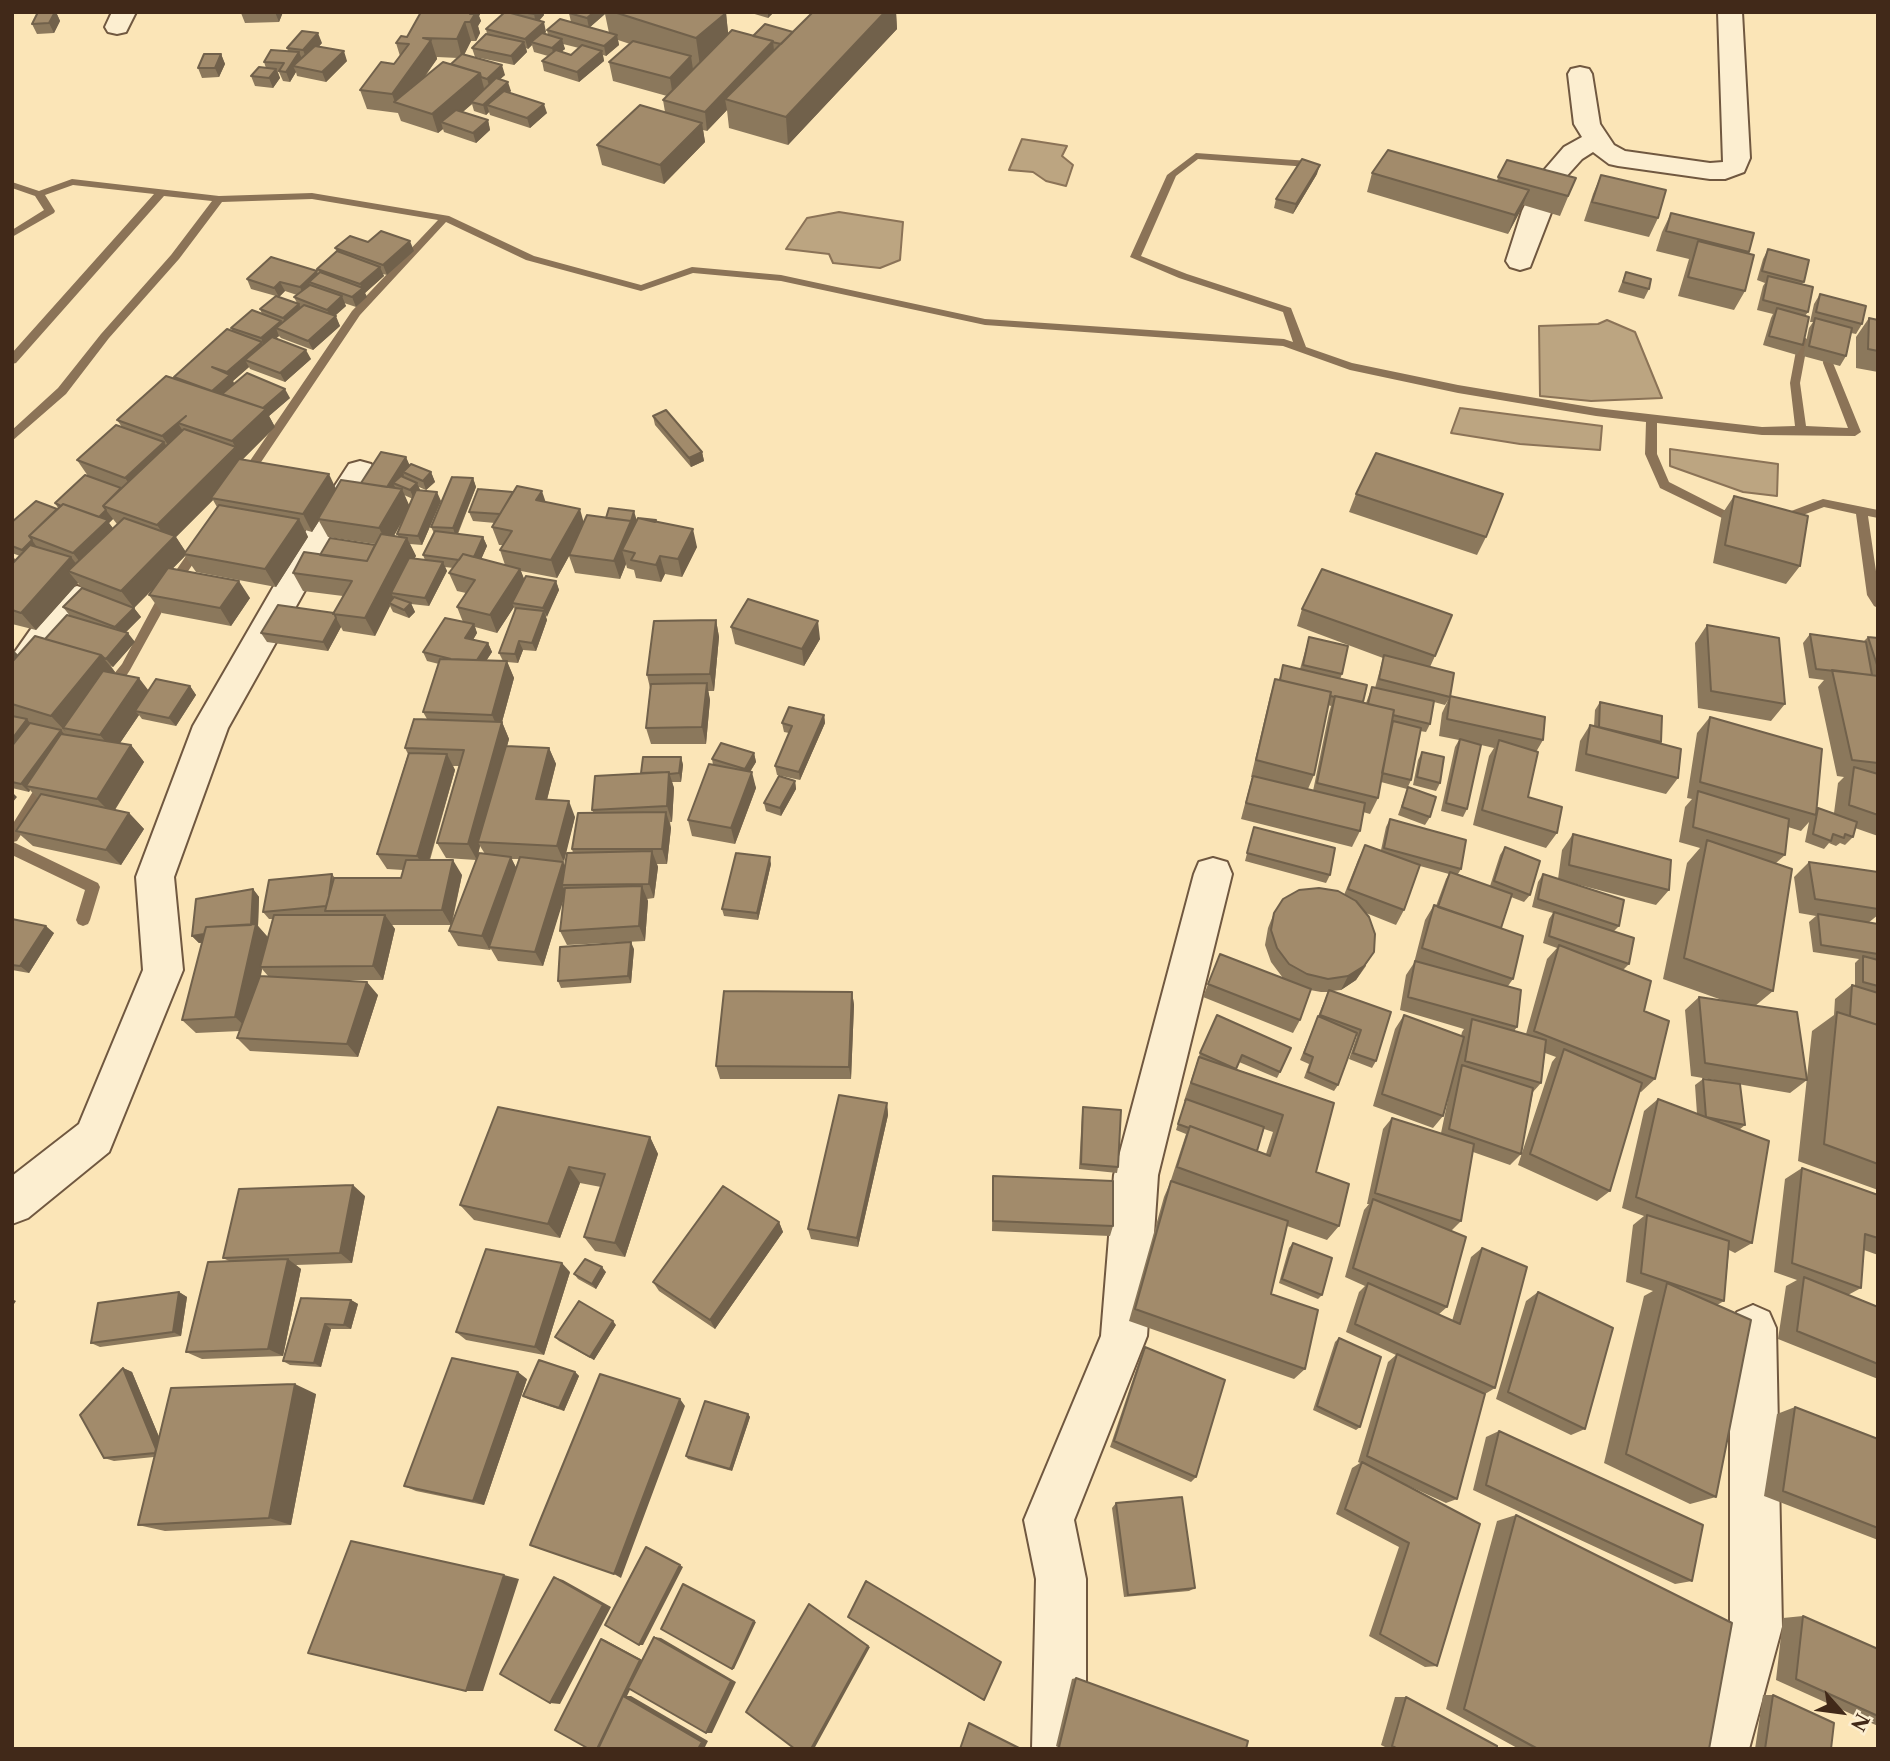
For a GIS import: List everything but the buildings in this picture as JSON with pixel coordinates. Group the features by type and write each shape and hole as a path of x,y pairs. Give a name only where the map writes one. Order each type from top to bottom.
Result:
{"street":[{"path":"1580,74 1587,124 1604,150 1618,158 1710,172 1725,171 1735,166 1730,12"},
{"path":"1520,261 1552,176 1573,153 1595,140"},
{"path":"12,1203 94,1138 163,970 155,877 211,726 320,535 360,472"},
{"path":"12,685 43,638 77,599"},
{"path":"1059,1749 1061,1579 1049,1520 1124,1336 1136,1175 1213,874"},
{"path":"1723,1749 1756,1628 1754,1328"}],"shaded area":[{"path":"1022,139 1067,146 1062,156 1073,165 1066,186 1046,181 1033,172 1009,170"},
{"path":"839,212 903,222 900,260 880,268 833,263 829,254 786,249 807,218"},
{"path":"1607,320 1635,332 1662,398 1591,401 1540,396 1539,326 1598,324"},
{"path":"1460,408 1602,426 1600,450 1520,444 1451,433"},
{"path":"1670,449 1778,464 1777,496 1743,492 1670,466"}],"waterway":[{"path":"1301,349 1287,310 1183,276 1135,257 1172,175 1196,156 1309,164"},
{"path":"39,194 72,182 162,192"},
{"path":"12,185 39,194"},
{"path":"12,360 162,192"},
{"path":"162,192 219,199"},
{"path":"12,234 50,211 39,194"},
{"path":"219,199 312,196 445,218"},
{"path":"12,437 62,391 105,336 175,257 219,199"},
{"path":"245,477 356,313 445,218"},
{"path":"445,218 530,258 641,288 692,270 781,278 985,322 1284,343 1301,349"},
{"path":"1801,430 1795,383 1803,340"},
{"path":"1801,430 1855,432 1828,363 1829,346"},
{"path":"1301,349 1350,366 1458,389 1652,418"},
{"path":"1652,418 1762,431 1801,430"},
{"path":"1652,418 1651,454 1664,485 1722,514 1741,516"},
{"path":"1782,519 1823,503 1861,511"},
{"path":"1861,511 1878,514"},
{"path":"1861,511 1873,595 1878,603"},
{"path":"110,689 126,667 163,598 199,546"},
{"path":"12,837 47,781"},
{"path":"12,848 93,887 83,920"}]}
